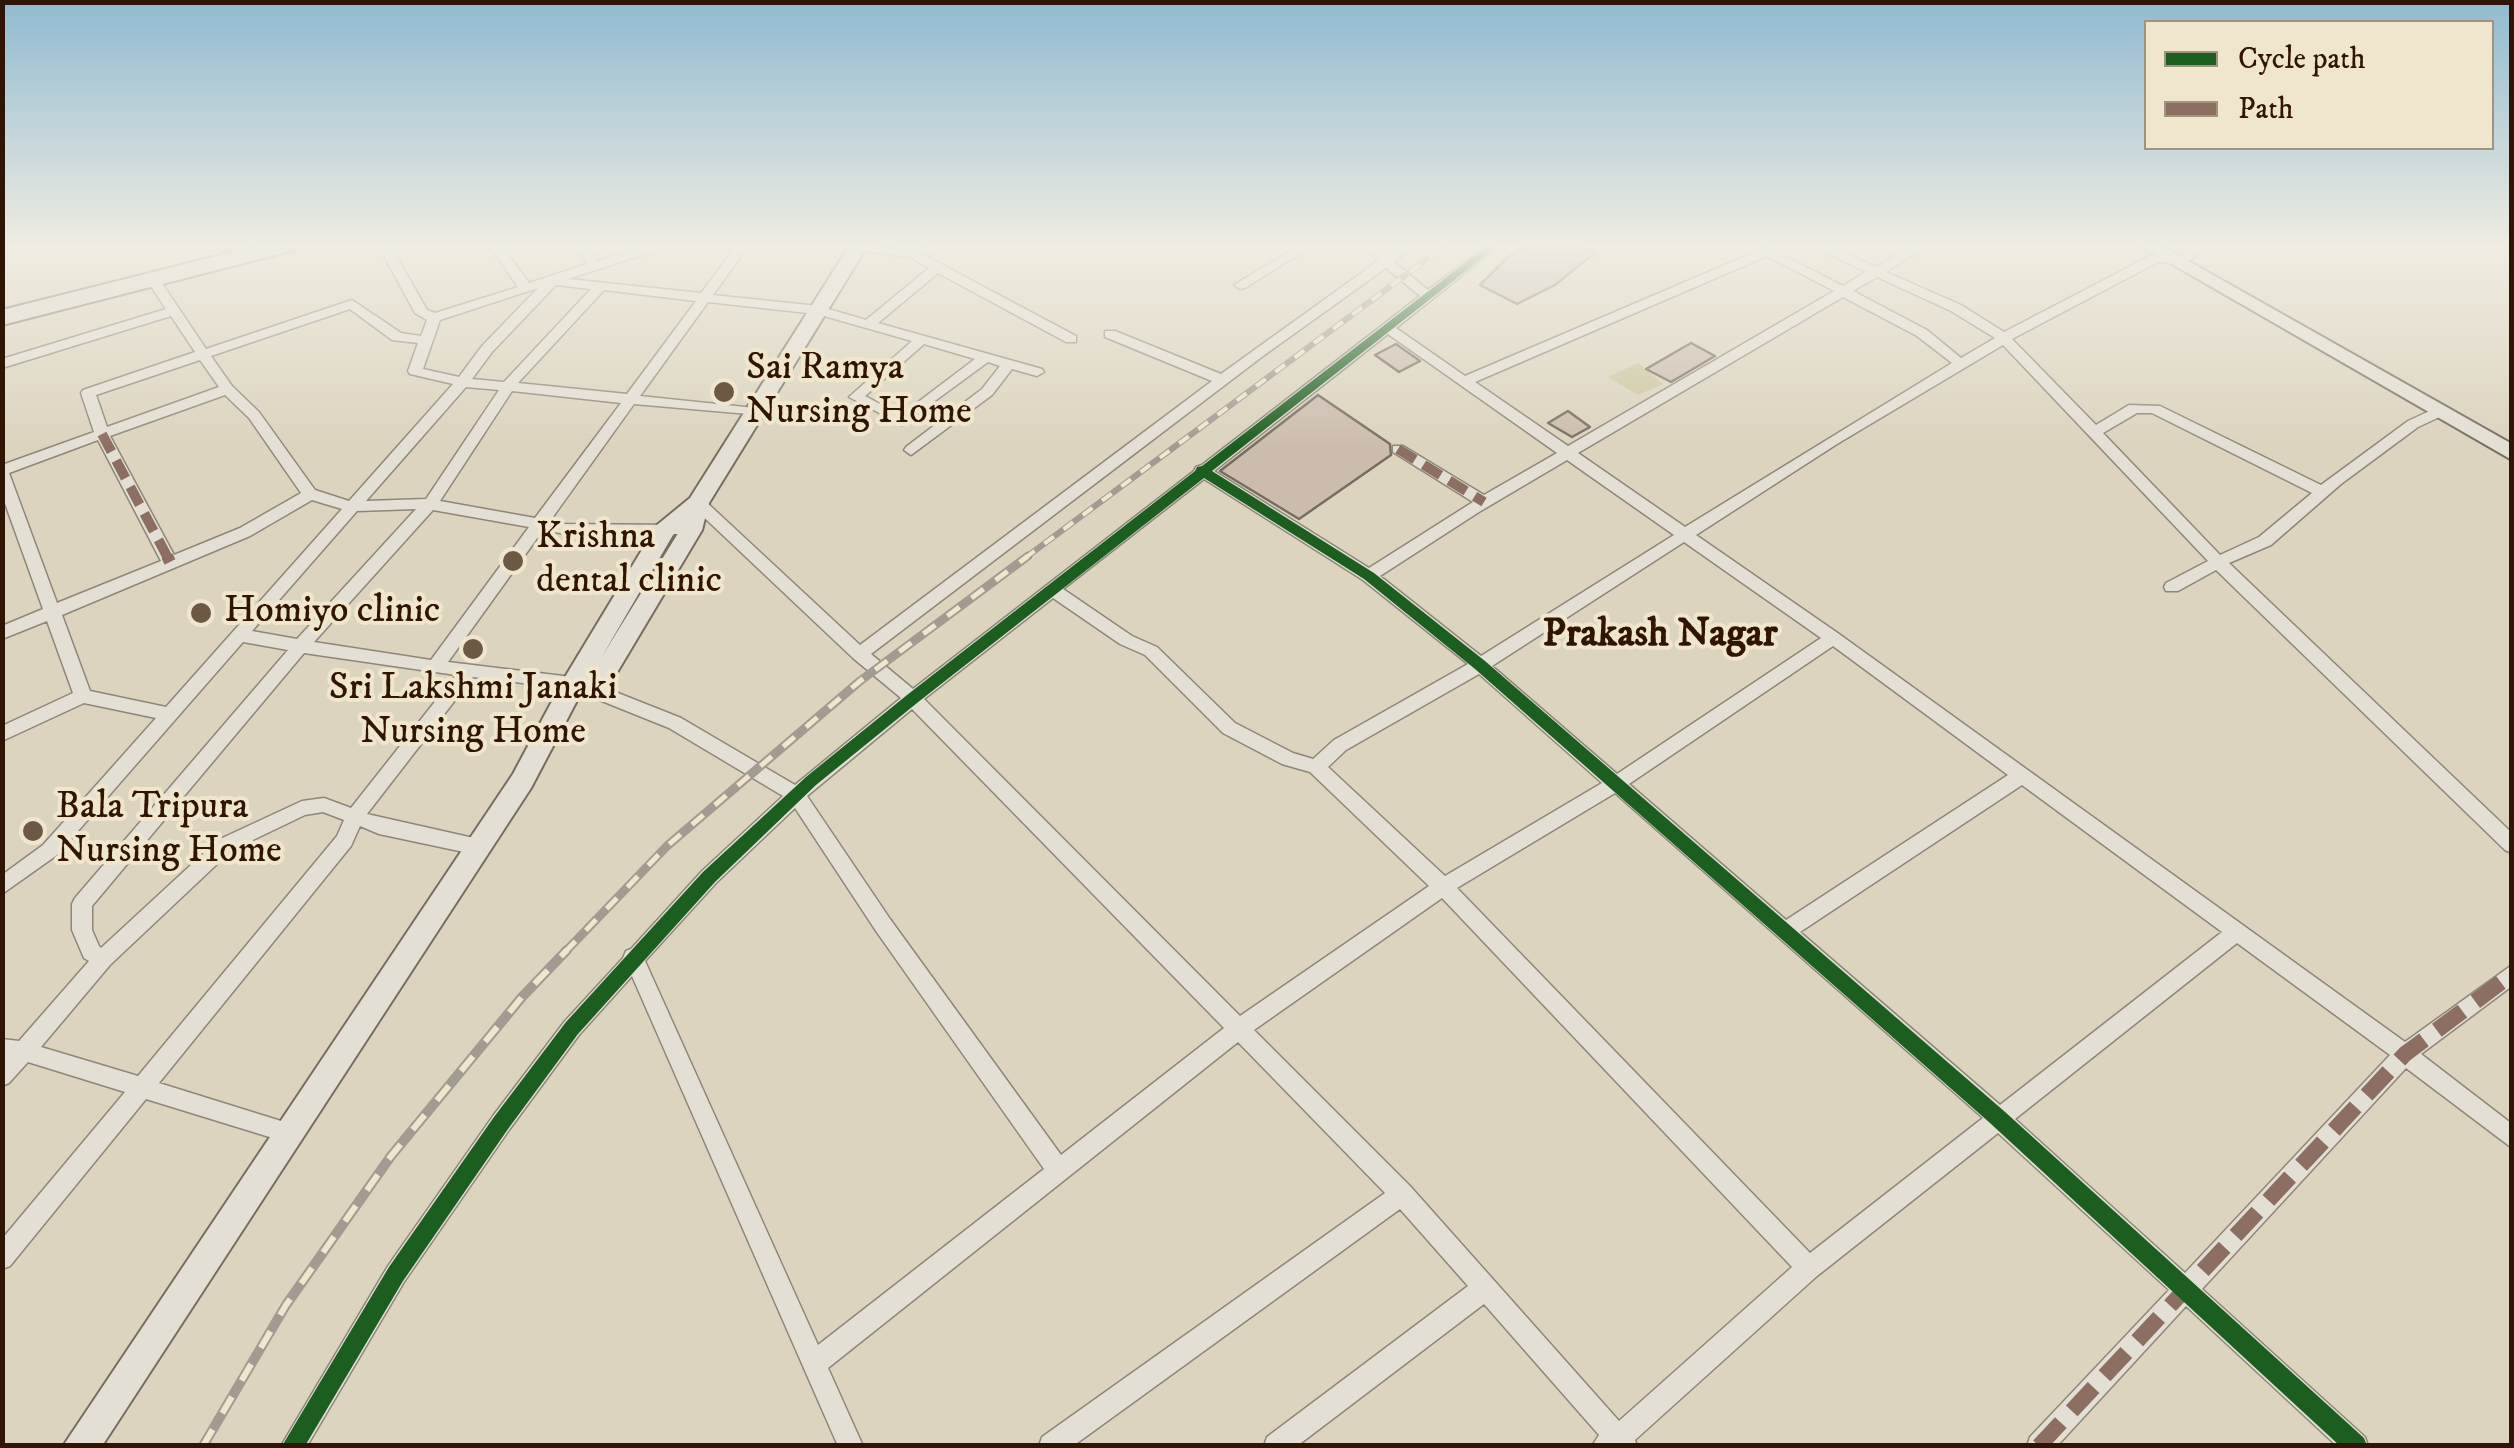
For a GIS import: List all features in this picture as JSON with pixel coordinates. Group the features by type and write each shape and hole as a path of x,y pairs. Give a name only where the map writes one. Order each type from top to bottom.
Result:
{"main road":[{"path":"80,1446 691,530 698,503 816,313"},
{"path":"2268,313 2512,452"},
{"path":"584,687 665,530 698,503"}],"street":[{"path":"2,364 169,313"},
{"path":"175,313 227,389 254,415 310,494 350,506 430,504 565,529 691,530"},
{"path":"170,562 102,434 88,393 327,313"},
{"path":"364,313 397,337 424,340"},
{"path":"422,313 434,318 449,313"},
{"path":"2,886 50,850 522,313"},
{"path":"103,958 90,952 82,930 82,904 302,644 430,504 510,384 576,313"},
{"path":"435,667 693,313"},
{"path":"827,313 1038,372"},
{"path":"868,325 883,313"},
{"path":"1022,313 1071,339"},
{"path":"859,654 1315,313"},
{"path":"293,1446 396,1274 572,1028 633,957 796,795 1201,470 1410,313"},
{"path":"1465,381 1623,313"},
{"path":"1369,576 1484,502 1807,313"},
{"path":"1886,313 1922,333 1961,364"},
{"path":"1963,313 2004,338 2218,562 2512,845"},
{"path":"1316,767 1340,745 1480,665 1961,364 2052,313"},
{"path":"434,318 415,371 462,382 755,412"},
{"path":"1389,330 1833,638 2405,1054 2512,1138"},
{"path":"1110,334 1222,380"},
{"path":"921,340 856,396 902,420 985,358"},
{"path":"911,450 988,392 1009,364"},
{"path":"83,696 2,472 227,389"},
{"path":"2096,431 2134,408 2155,409 2322,492"},
{"path":"2172,587 2265,540 2413,424 2441,411"},
{"path":"1398,449 1484,502"},
{"path":"1201,470 1369,576 1480,665 1997,1117 2356,1446"},
{"path":"2,634 245,532 310,494"},
{"path":"698,503 912,699 1402,1194 1616,1443 1809,1268 2236,933"},
{"path":"1052,588 1126,640 1152,651 1229,728 1288,759 1316,767 1444,887 1809,1268"},
{"path":"240,635 584,687 675,723 796,795 1059,1170"},
{"path":"815,1363 1238,1030 1444,887 1617,782 1833,638"},
{"path":"2,1258 344,842 355,816 468,672"},
{"path":"2,734 83,696 168,714"},
{"path":"1786,931 2021,776"},
{"path":"2,1076 13,1050 224,844 302,808 324,806 380,826 478,847"},
{"path":"633,957 851,1446"},
{"path":"2039,1446 2405,1054 2512,974"},
{"path":"13,1050 289,1133"},
{"path":"1050,1446 1402,1194"},
{"path":"1276,1446 1486,1288"}],"shaded area":[{"path":"1638,363 1663,384 1638,395 1608,377"}],"building":[{"path":"1691,343 1715,356 1671,382 1646,369"},
{"path":"1396,344 1420,361 1399,372 1375,355"},
{"path":"1318,395 1390,444 1391,455 1299,519 1220,471"},
{"path":"1568,411 1590,427 1572,437 1548,423"}],"railway":[{"path":"1025,558 1355,313"},
{"path":"565,952 667,846 860,681 1028,556"},
{"path":"203,1446 286,1305 391,1156 522,997 567,950"}],"marked path":[{"path":"102,434 170,562"},
{"path":"1398,449 1484,502"},
{"path":"2039,1446 2405,1054 2512,974"}],"cycle path":[{"path":"293,1446 396,1274 501,1123 572,1028 709,877 811,781 912,699 1407,313"},
{"path":"1201,470 1369,576 1480,665 1997,1117 2356,1446"}],"place":[{"name":"Sai Ramya Nursing Home","path":"724,392"},
{"name":"Krishna dental clinic","path":"513,561"},
{"name":"Homiyo clinic","path":"201,613"},
{"name":"Sri Lakshmi Janaki Nursing Home","path":"473,649"},
{"name":"Bala Tripura Nursing Home","path":"33,831"}],"district":[{"name":"Prakash Nagar","path":"1660,637"}]}
